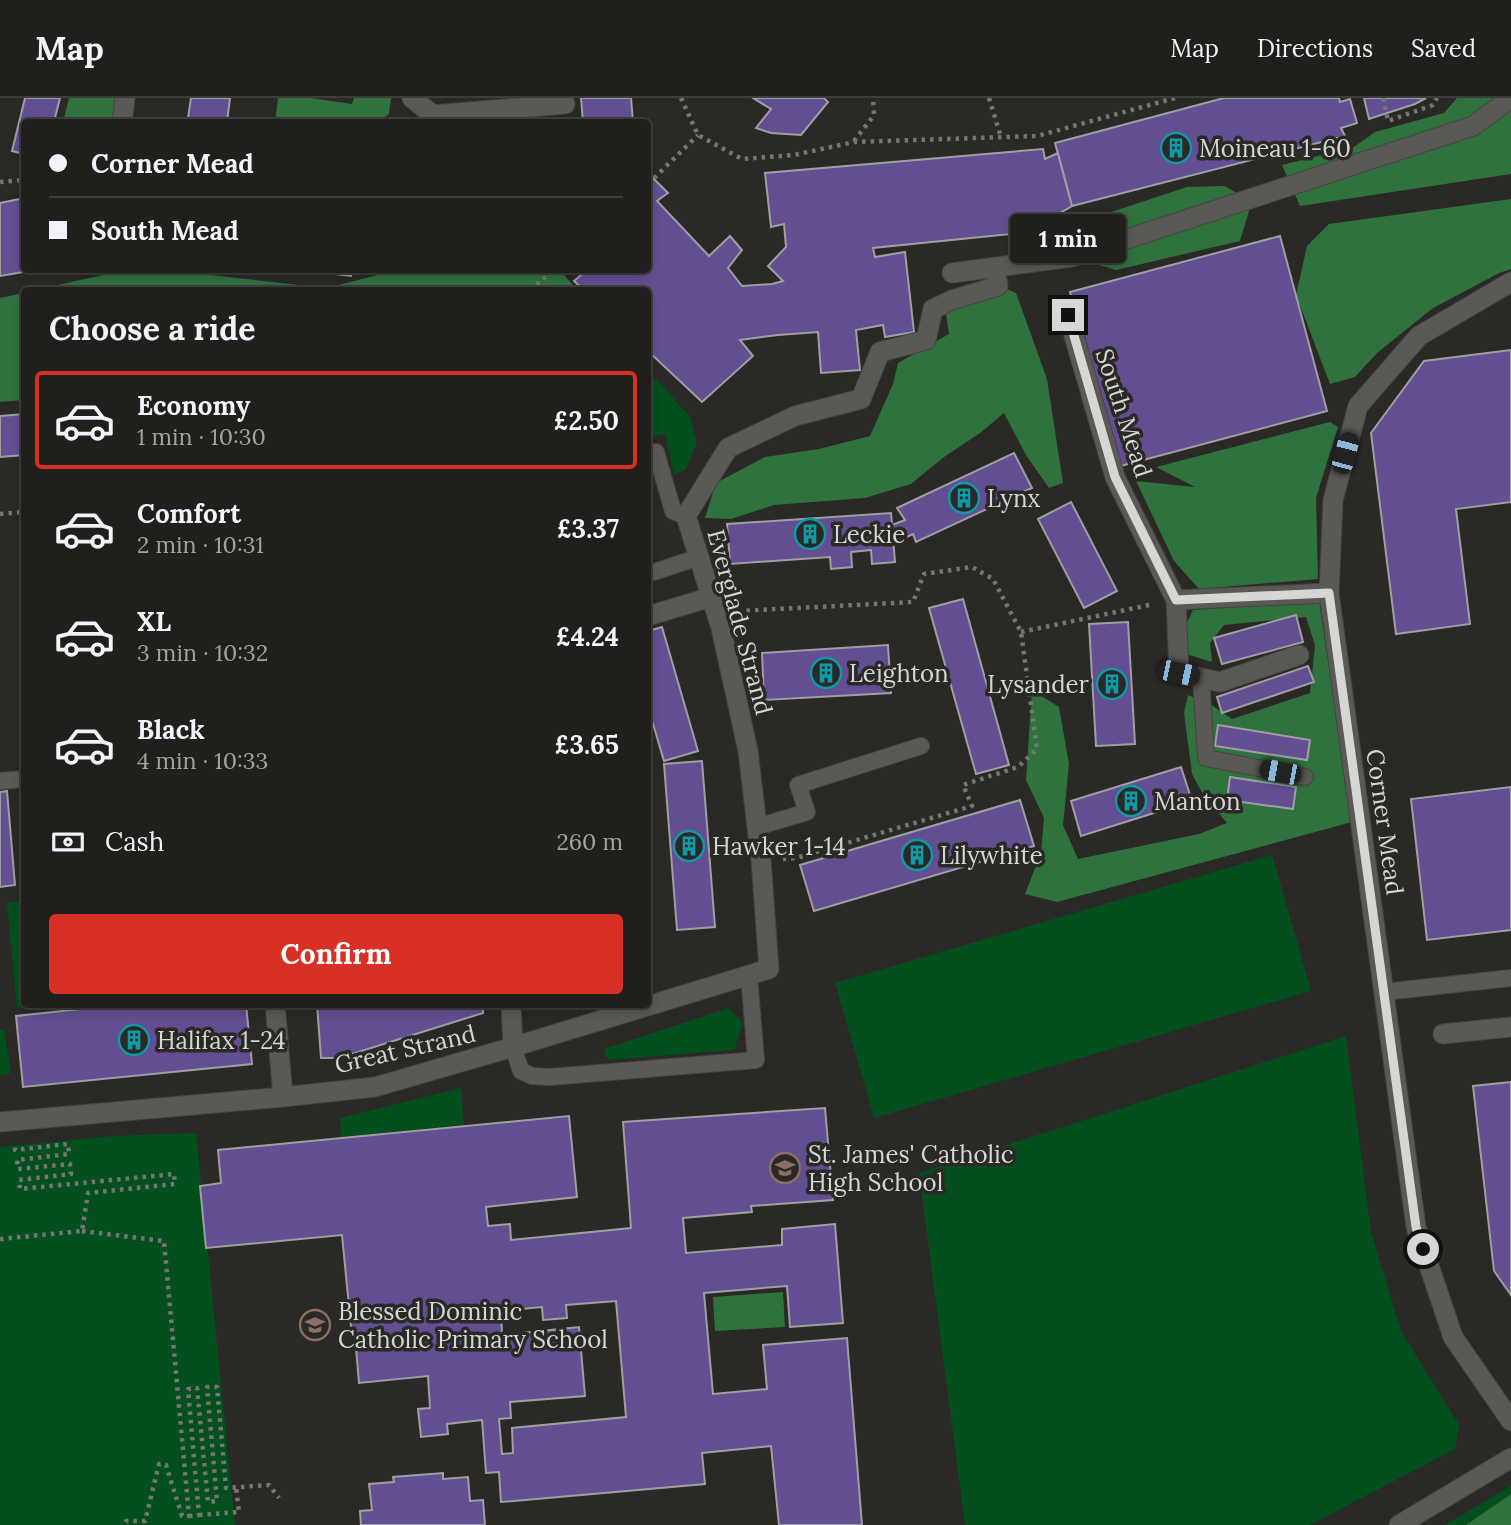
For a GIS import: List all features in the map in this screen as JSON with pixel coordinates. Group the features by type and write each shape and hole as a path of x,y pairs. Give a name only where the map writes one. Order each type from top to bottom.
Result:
{"street":[{"path":"122,119 125,98"},
{"path":"412,98 433,115 565,104"},
{"path":"951,273 1072,257 1473,126 1511,98"},
{"name":"Everglade Strand","path":"769,969 761,860 748,751 721,628 686,516 728,448 795,416 861,399 880,352 926,340 933,309 952,300 998,286 995,267"},
{"name":"Corner Mead","path":"1511,282 1419,336 1358,406 1333,500 1329,593 1416,1227 1453,1337 1511,1421"},
{"name":"South Mead","path":"1068,315 1115,477 1176,600 1179,673 1201,678"},
{"path":"1176,600 1329,593"},
{"path":"651,616 714,605"},
{"path":"1201,678 1220,682 1299,655"},
{"name":"Great Strand","path":"651,1005 769,969"},
{"path":"275,1008 283,1097"},
{"path":"511,1008 513,1047"},
{"name":"Great Strand","path":"6,1121 375,1087 641,1008"},
{"path":"1443,1034 1511,1027"},
{"path":"1399,1525 1511,1458"}],"lane":[{"path":"651,454 656,453 673,512 686,516"},
{"path":"651,573 699,557"},
{"path":"1201,678 1206,758 1305,777"},
{"path":"757,827 807,812 798,785 921,746"},
{"path":"0,781 21,779"},
{"path":"513,1047 521,1071 532,1076 550,1077 756,1060 749,975"},
{"path":"1384,992 1511,978"}],"path":[{"path":"681,98 698,135 742,159 794,155 854,142 1037,136 1175,98"},
{"path":"854,142 874,115 873,98"},
{"path":"989,98 1001,137"},
{"path":"1382,98 1388,121 1433,105 1437,98"},
{"path":"651,181 698,135"},
{"path":"0,181 21,180"},
{"path":"534,287 550,273"},
{"path":"0,514 21,512"},
{"path":"714,605 913,602 924,574 972,568 993,579 1021,632 1037,749 1018,767 963,785 972,806 796,858 761,860"},
{"path":"1021,632 1176,600"},
{"path":"6,1121 15,1150 68,1144 69,1154 17,1160 18,1169 70,1164 71,1174 19,1180 20,1189 174,1174 175,1184 88,1193 82,1231"},
{"path":"0,1239 82,1231 164,1241 190,1516"},
{"path":"199,1516 188,1389 197,1388 208,1502 217,1501 207,1387 217,1387 226,1488 269,1485 279,1498"},
{"path":"125,1525 126,1521 145,1521 159,1464 166,1465 182,1516 239,1512 236,1487"}],"green space":[{"path":"69,98 118,98 114,119 64,119"},
{"path":"278,98 311,98 352,104 354,98 391,98 389,114 383,119 275,119"},
{"path":"1457,98 1511,98 1511,174 1300,206 1282,165 1354,147 1375,132 1444,113"},
{"path":"1224,186 1252,201 1240,241 1116,270 1072,257 1081,222 1187,187"},
{"path":"1511,199 1511,269 1433,308 1377,353 1355,377 1330,384 1296,295 1307,246 1329,224"},
{"path":"112,273 192,273 318,287 49,287"},
{"path":"385,273 563,273 574,287 331,287"},
{"path":"1004,288 1016,293 1047,379 1063,483 1049,488 1026,455 1004,413 911,484 865,498 774,505 731,519 705,518 716,483 765,457 819,449 870,436 893,384 898,363 949,334 945,307"},
{"path":"21,294 21,400 0,402 0,298"},
{"path":"651,373 690,417 697,443 686,469 674,475 665,434 651,437"},
{"path":"1330,422 1338,427 1316,498 1318,579 1199,589 1174,561 1136,481 1195,487 1156,467"},
{"path":"1319,600 1352,822 1057,902 1025,894 1041,853 1044,818 1026,780 1032,690 1059,707 1069,764 1063,825 1078,859 1199,834 1227,823 1204,796 1192,774 1184,713 1188,695 1213,706 1232,719 1310,693 1315,645 1306,617 1224,625 1210,643 1212,662 1189,655 1184,629 1193,610"},
{"path":"1272,855 1311,991 874,1118 835,983"},
{"path":"21,901 21,1008 17,1008 7,903"},
{"path":"729,1008 743,1024 734,1050 608,1060 604,1049"},
{"path":"4,1029 11,1073 0,1075 0,1030"},
{"path":"1346,1036 1371,1232 1401,1331 1459,1425 1455,1449 1310,1525 965,1525 919,1173"},
{"path":"461,1088 464,1125 341,1137 340,1118"},
{"path":"196,1133 235,1525 0,1525 0,1147 113,1136"},
{"path":"783,1292 785,1327 715,1331 713,1297"},
{"path":"1511,1486 1511,1494 1466,1525 1445,1525"},
{"path":"1511,1494 1511,1525 1466,1525"}],"building":[{"path":"25,98 60,98 55,119 21,119 21,153 12,151"},
{"path":"191,98 230,98 227,119 188,118"},
{"path":"581,98 631,98 633,119 583,119"},
{"path":"753,98 824,98 828,102 801,135 771,133 756,128 771,109"},
{"name":"Moineau 1-60","path":"1224,98 1339,98 1340,102 1350,99 1357,123 1341,128 1345,136 1072,206 1055,143"},
{"path":"1364,98 1426,98 1369,119"},
{"path":"1043,149 1045,159 1058,153 1072,206 1050,219 1051,230 873,248 875,257 905,252 914,332 885,337 883,325 856,330 860,370 821,373 818,332 740,340 753,356 702,402 651,354 651,287 581,287 574,281 583,273 651,273 653,178 668,193 657,201 709,256 730,236 742,250 728,268 742,286 783,281 768,266 786,247 784,224 771,227 765,173"},
{"path":"21,199 21,272 0,276 0,203"},
{"path":"1280,236 1327,411 1117,467 1070,292"},
{"path":"326,273 352,273 351,276"},
{"path":"1511,350 1511,502 1456,509 1470,624 1396,634 1371,433 1424,361"},
{"path":"21,414 21,455 0,457 0,416"},
{"name":"Lynx","path":"1014,453 1032,488 916,542 913,534 893,543 892,525 905,520 897,508"},
{"name":"Lysander","path":"1071,502 1117,591 1084,608 1038,519"},
{"name":"Leckie","path":"891,513 895,562 872,564 871,550 851,552 852,567 831,569 830,557 730,564 727,524"},
{"path":"963,599 1009,765 976,774 929,608"},
{"path":"1296,615 1303,642 1222,664 1214,638"},
{"name":"Lysander","path":"1128,622 1135,744 1096,746 1089,624"},
{"path":"662,627 698,751 664,761 651,717 651,630"},
{"name":"Leighton","path":"888,645 891,693 764,700 762,653"},
{"path":"1308,666 1314,682 1222,713 1217,697"},
{"path":"1218,725 1310,740 1307,760 1215,746"},
{"name":"Hawker 1-14","path":"702,761 715,927 677,930 664,764"},
{"name":"Manton","path":"1181,767 1192,801 1081,836 1071,801"},
{"path":"1230,777 1296,787 1293,809 1227,800"},
{"path":"1511,787 1511,930 1427,940 1411,799"},
{"path":"7,791 15,885 0,887 0,792"},
{"name":"Lilywhite","path":"1020,800 1034,846 814,911 800,865"},
{"name":"Halifax 1-24","path":"91,1008 246,1008 252,1064 23,1087 16,1016"},
{"path":"317,1008 483,1008 483,1013 339,1058 321,1058"},
{"path":"1511,1082 1511,1295 1494,1271 1473,1086"},
{"path":"825,1108 833,1200 751,1206 752,1212 683,1218 686,1253 782,1245 782,1229 835,1224 843,1323 790,1327 787,1286 704,1293 713,1394 767,1389 763,1345 847,1338 862,1525 779,1525 771,1446 702,1453 705,1484 501,1502 499,1472 486,1473 482,1420 447,1424 448,1434 421,1437 418,1409 430,1408 428,1376 359,1383 342,1235 206,1248 200,1186 221,1183 218,1150 569,1116 577,1197 486,1207 488,1226 510,1224 511,1240 631,1228 623,1122","holes":["616,1301 626,1417 512,1428 513,1453 502,1454 499,1419 511,1418 510,1402 585,1396 579,1327 502,1335 501,1311 542,1307 543,1320 567,1318 566,1305"]},
{"path":"443,1473 443,1479 468,1477 470,1501 483,1500 485,1525 361,1525 360,1511 372,1510 369,1484 394,1482 393,1477"}],"place":[{"name":"Moineau 1-60","path":"1176,148"},
{"name":"Lynx","path":"964,498"},
{"name":"Leckie","path":"810,534"},
{"name":"Leighton","path":"826,673"},
{"name":"Lysander","path":"1112,684"},
{"name":"Manton","path":"1131,801"},
{"name":"Hawker 1-14","path":"689,846"},
{"name":"Lilywhite","path":"917,855"},
{"name":"Halifax 1-24","path":"134,1040"},
{"name":"St. James' Catholic High School","path":"785,1168"},
{"name":"Blessed Dominic Catholic Primary School","path":"315,1325"}],"route":[{"path":"1068,315 1115,477 1176,600 1329,593 1416,1227 1423,1249"}]}
